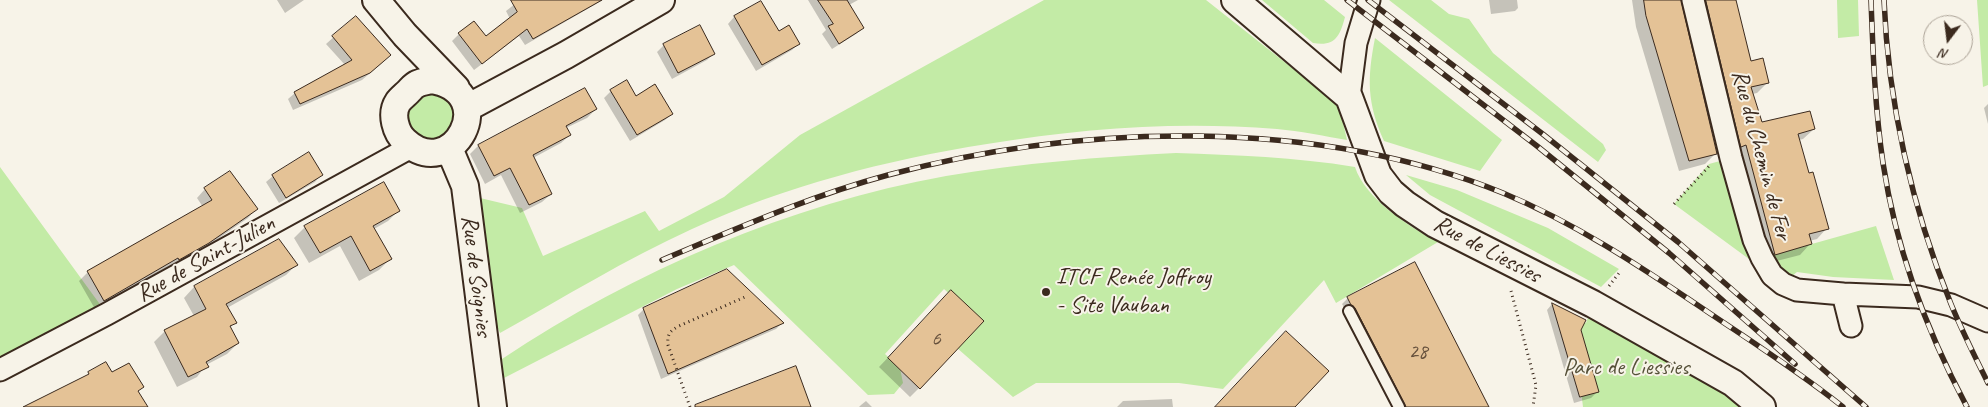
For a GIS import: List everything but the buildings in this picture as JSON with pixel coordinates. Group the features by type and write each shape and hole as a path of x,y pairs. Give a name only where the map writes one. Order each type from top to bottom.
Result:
{"street":[{"path":"376,0 462,99 468,119 465,131 458,141 449,148 430,153 420,151 411,147 402,138 396,128 394,116 397,103 417,84 432,80 445,83 462,99"},
{"path":"462,99 566,55 661,0"},
{"path":"1235,0 1349,97"},
{"name":"Rue de Liessies","path":"1369,0 1352,62 1349,97 1378,175 1391,192 1435,224 1593,304 1733,383 1762,407"},
{"name":"Rue du Chemin de Fer","path":"1692,0 1731,158 1754,240 1772,275 1783,284 1797,290 1918,298 1951,305 1988,321"},
{"path":"405,35 417,84"},
{"name":"Rue de Saint-Julien","path":"0,370 107,314 411,147"},
{"name":"Rue de Soignies","path":"449,148 465,186 493,407"},
{"path":"1843,294 1851,326"}],"lane":[{"path":"1349,311 1400,407"}],"path":[{"path":"1674,204 1709,164 1731,158"},
{"path":"1510,291 1536,385 1533,407"},
{"path":"690,407 667,338 670,332 679,326 745,297"}],"green space":[{"path":"1044,0 1206,0 1339,105 1347,140 1277,129 1167,126 1095,130 1023,138 911,158 836,176 727,214 643,253 500,333 493,317 480,198 522,208 543,256 645,211 659,231 724,197 800,135"},
{"path":"1262,0 1324,0 1345,17 1341,30 1335,39 1327,43 1313,43"},
{"path":"1389,0 1431,0 1449,14 1469,19 1493,53 1603,144 1606,150 1598,162"},
{"path":"1837,0 1858,0 1859,36 1838,38"},
{"path":"1977,0 1988,0 1988,85 1983,87"},
{"path":"1375,38 1502,140 1480,171 1384,141 1374,115 1370,91"},
{"path":"428,91 445,95 458,117 447,138 423,141 407,124 408,107"},
{"name":"ITCF Renée Joffroy - Site Vauban","path":"1176,153 1288,159 1355,167 1360,179 1378,201 1402,220 1438,242 1336,303 1324,280 1223,389 1179,383 1036,383 1013,397 957,348 980,322 944,289 885,354 900,368 903,383 894,394 868,395 734,265 677,289 504,378 502,359 553,327 605,297 659,270 715,245 772,223 829,204 888,188 946,176 1003,167 1061,161"},
{"path":"1731,158 1762,258 1876,226 1894,280 1833,277 1797,272 1783,284 1674,204 1709,164"},
{"path":"0,167 107,314 0,370"},
{"path":"1406,175 1457,190 1548,228 1619,269 1601,287 1430,195"},
{"name":"Parc de Liessies","path":"1593,304 1762,407 1583,407 1572,316 1586,323"}],"railway":[{"path":"1347,0 1537,146 1669,253 1795,364"},
{"path":"1368,0 1544,135 1678,242 1866,407"},
{"path":"1871,0 1878,122 1883,163 1896,227 1904,258 1926,319 1967,407"},
{"path":"1884,0 1886,39 1897,116 1904,155 1914,193 1937,268 1951,304 1988,383"},
{"path":"662,260 774,214 859,183 962,158 1039,145 1118,138 1198,136 1277,140 1355,151 1431,168 1503,193 1530,205 1581,231 1654,276 1791,368 1843,407"}],"place":[{"name":"ITCF Renée Joffroy - Site Vauban","path":"1046,292"}]}
